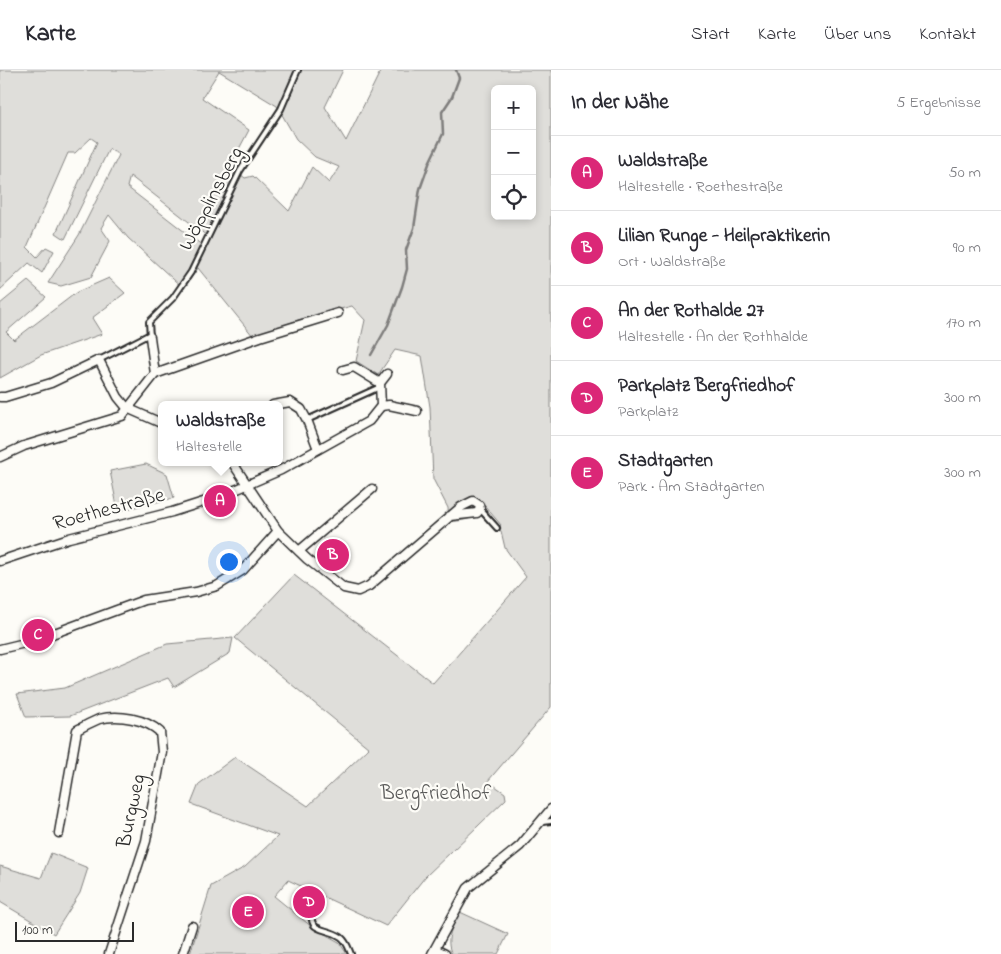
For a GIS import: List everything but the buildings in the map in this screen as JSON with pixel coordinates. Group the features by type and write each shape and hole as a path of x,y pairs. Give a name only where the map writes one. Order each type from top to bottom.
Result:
{"street":[{"path":"0,457 24,446 122,416 155,374 251,340 338,313"},
{"path":"150,335 155,374"},
{"path":"0,397 51,384 99,360 118,397 127,408 158,422"},
{"path":"343,370 354,367 380,385"},
{"path":"387,374 380,385 381,406 389,405 417,411"},
{"path":"283,403 290,402 301,409 318,449"},
{"name":"Roethestraße","path":"0,560 69,538 172,512 219,497 248,485 369,421 381,406"},
{"path":"235,466 278,531 299,552 344,588 358,591 370,586 450,516 461,507 476,501 480,509 477,513 450,516"},
{"path":"299,552 372,488"},
{"path":"0,649 33,641 144,600 196,592 217,586 243,570 278,531"},
{"name":"Burgweg","path":"59,833 77,730 102,716 130,718 150,723 160,732 162,752 146,841 109,954"},
{"path":"445,954 434,951 468,888 520,846 551,809"},
{"path":"183,954 192,926"}],"lane":[{"name":"Wöpplinsberg","path":"150,335 149,322 174,298 191,272 240,171 281,109 298,70"},
{"path":"99,360 150,335"},
{"path":"307,420 380,385"},
{"path":"480,509 497,528"},
{"path":"542,822 551,820"},
{"path":"297,895 313,906 310,917 313,924 318,929 339,936 347,943 351,954"}],"green space":[{"name":"Bergfriedhof","path":"0,70 343,70 325,107 346,141 381,70 551,70 551,707 488,781 505,793 506,799 425,877 386,926 288,880 274,896 312,927 339,942 347,954 190,954 211,886 245,867 278,836 191,804 199,784 235,757 308,806 369,748 235,638 294,575 433,683 526,577 505,548 501,531 497,528 501,525 485,506 474,517 449,522 448,508 433,479 430,407 422,356 395,350 378,375 356,361 365,320 352,306 298,320 253,336 198,268 184,289 128,238 109,215 101,228 110,241 91,277 61,286 48,283 79,235 119,155 109,149 65,239 56,233 97,142 91,138 75,153 68,153 27,247 37,257 46,247 54,251 42,273 29,263 0,290","holes":["219,71 277,106 296,139 315,157 339,167 329,183 312,167 289,211 253,176 245,178 230,166 249,130 202,98","130,176 207,236 203,246 127,187"]},
{"path":"109,278 125,293 92,318 102,334 41,355 0,378 0,304 28,281 46,297 6,332 14,340 77,292"},
{"path":"146,464 167,474 174,498 118,511 110,471"},
{"path":"233,638 230,653 174,687 168,678 70,716 26,717 17,694 65,688 167,644"},
{"path":"51,853 88,868 80,893 54,934 0,902 0,866 41,878"},
{"path":"460,912 508,934 498,954 452,954 449,938 452,927"}],"waterway":[{"path":"371,355 388,325 402,287 407,269 406,250 414,228 420,189 430,161 443,134 442,112 452,97 459,78 456,70"}],"place":[{"name":"Waldstraße","path":"220,501"},
{"name":"Lilian Runge - Heilpraktikerin","path":"333,555"},
{"name":"An der Rothalde 27","path":"38,635"},
{"name":"Parkplatz Bergfriedhof","path":"309,902"},
{"name":"Stadtgarten","path":"248,912"}]}
